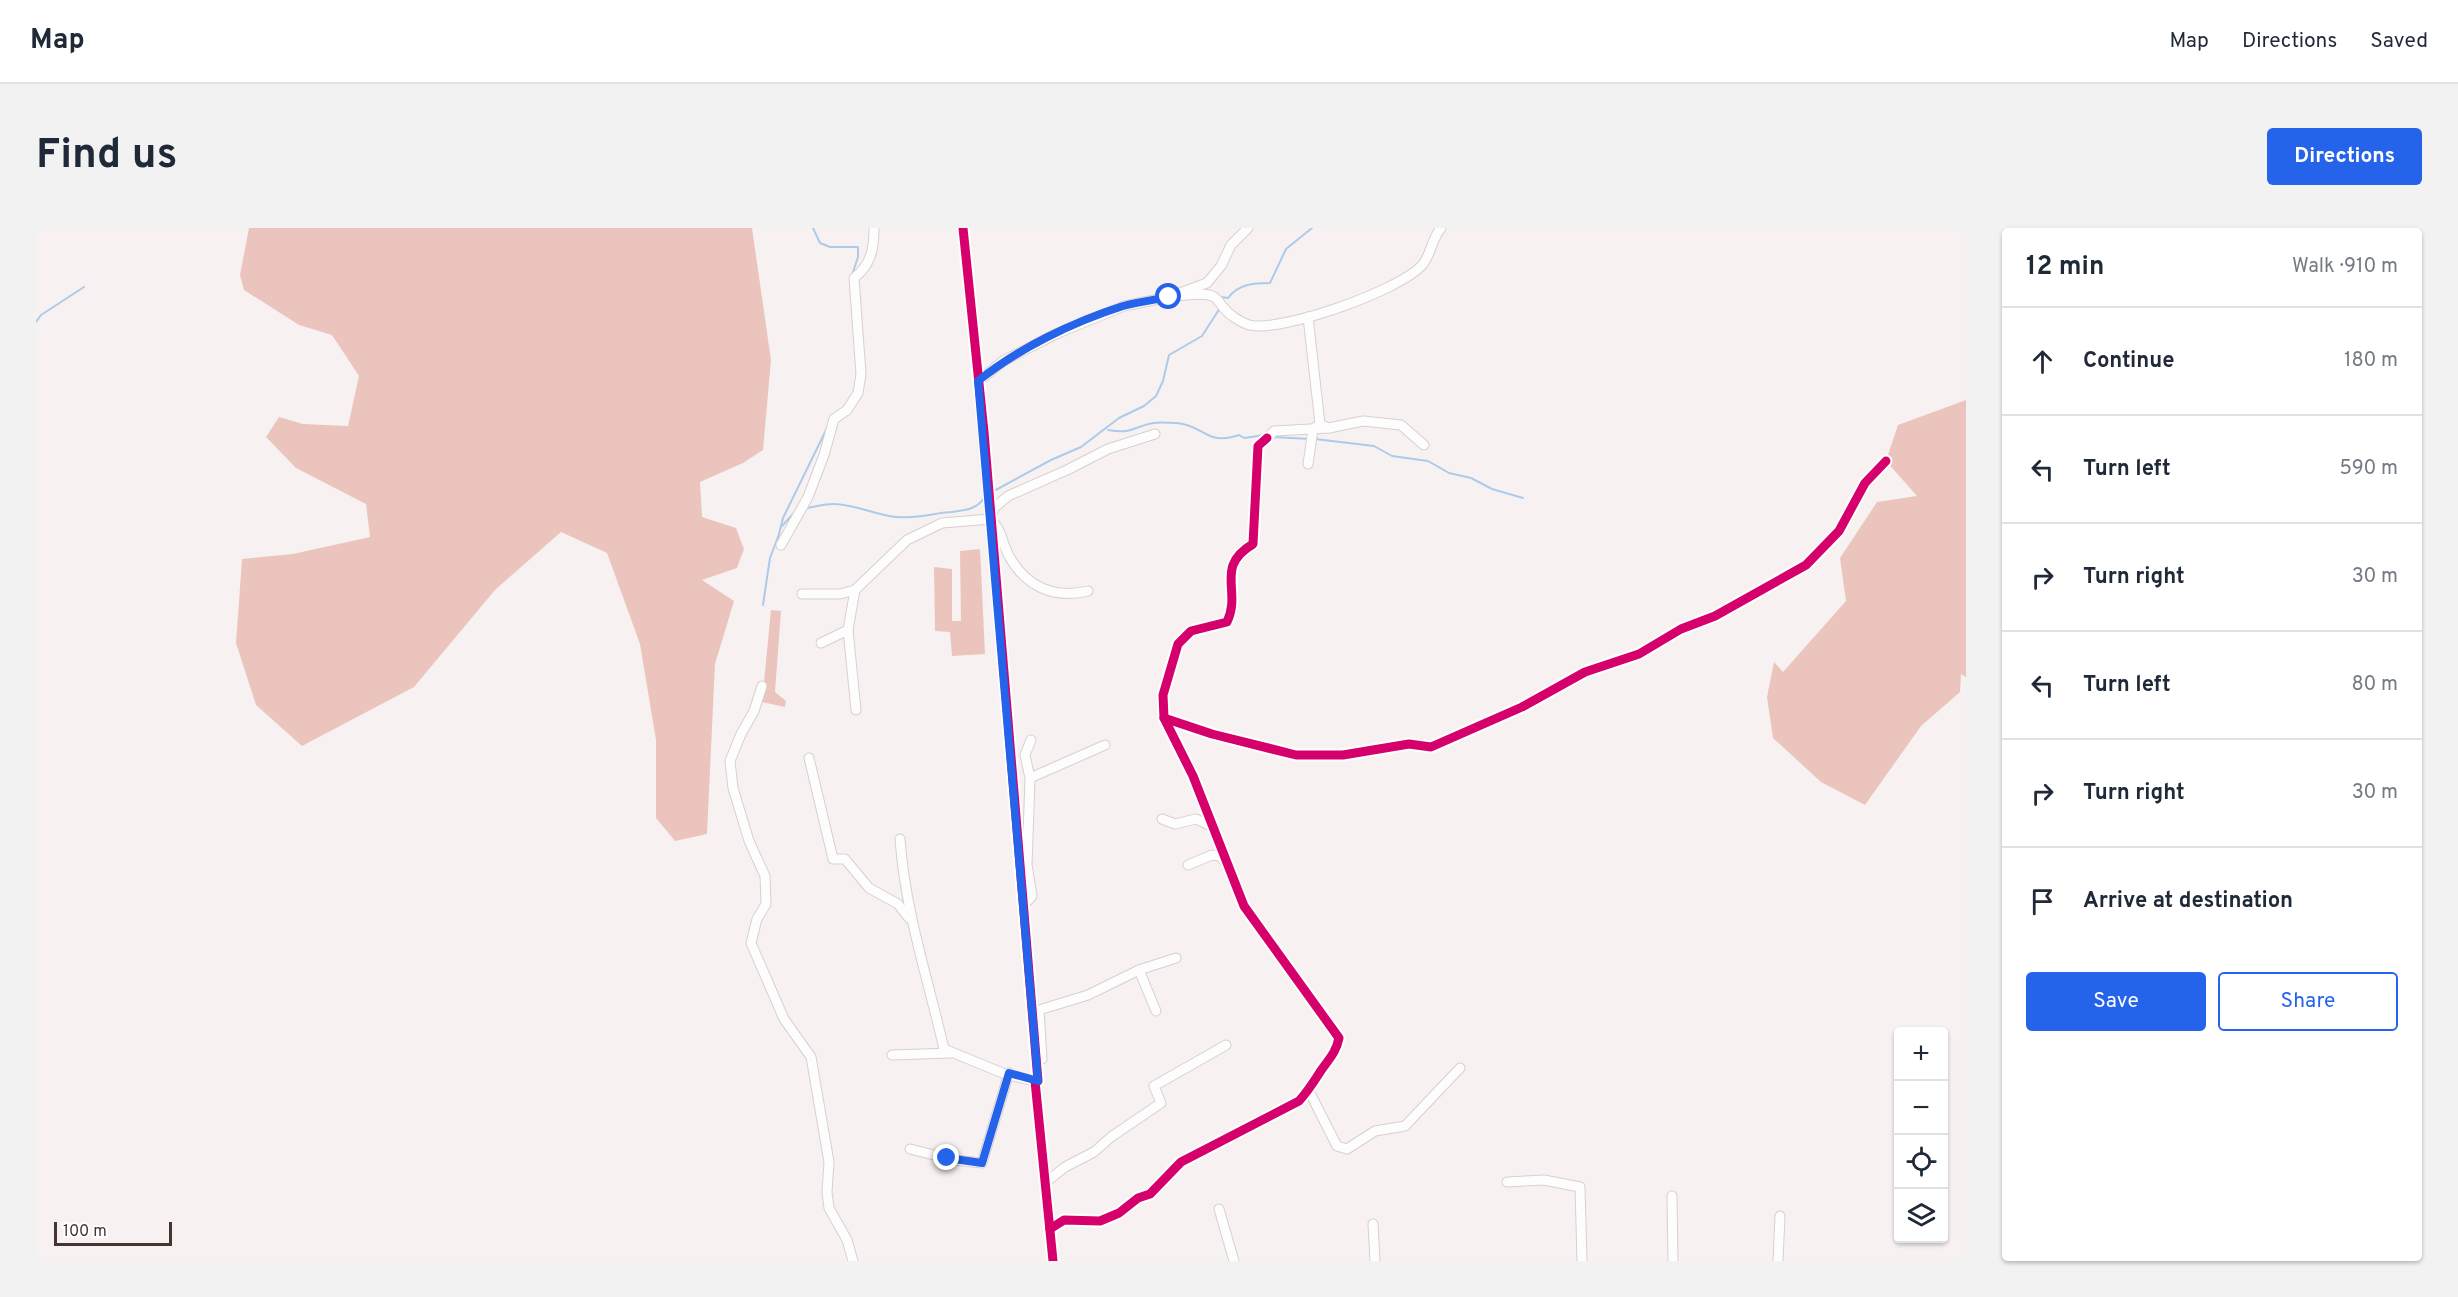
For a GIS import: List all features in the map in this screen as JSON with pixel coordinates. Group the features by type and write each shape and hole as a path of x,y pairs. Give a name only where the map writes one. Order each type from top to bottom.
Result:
{"street":[{"path":"781,545 808,497 824,455 834,419 847,411 858,393 861,374 854,278 863,271 873,251 874,228"},
{"path":"963,228 1053,1261"},
{"path":"978,381 1003,361 1058,333 1124,306 1191,294 1211,295 1216,297 1225,310 1249,325 1260,326 1349,306 1413,273 1422,264 1441,228"},
{"path":"1169,297 1207,283 1221,266 1231,245 1244,230"},
{"path":"1308,317 1321,427 1308,464"},
{"path":"1050,1229 1064,1220 1100,1221 1119,1213 1138,1198 1150,1194 1181,1162 1299,1101 1309,1091 1337,1050 1339,1038 1244,906 1193,776 1164,718 1163,695 1178,644 1191,631 1227,622 1231,613 1232,564 1238,553 1252,544 1258,446 1268,436 1274,431 1363,421 1401,425 1424,445"},
{"path":"990,519 994,508 1008,495 1067,471 1108,449 1155,434"},
{"path":"1164,718 1212,734 1296,754 1343,755 1409,744 1431,747 1522,707 1584,672 1639,654 1681,629 1714,616 1806,565 1839,531 1865,483 1886,460"},
{"path":"802,594 840,594 855,590 907,540 942,523 990,519 1000,529 1008,554 1016,567 1032,583 1052,592 1070,595 1088,591"},
{"path":"855,590 848,630 856,711"},
{"path":"821,644 848,630"},
{"path":"762,686 754,711 741,734 730,762 733,788 746,831 765,876 766,904 757,919 751,943 784,1019 811,1057 830,1162 827,1192 829,1208 847,1240 853,1261"},
{"path":"1023,906 1032,896 1027,865 1030,778 1025,754 1031,740"},
{"path":"1030,778 1105,745"},
{"path":"809,758 833,859 845,859 869,888 898,904 913,925"},
{"path":"1162,819 1175,824 1196,819 1213,827"},
{"path":"900,839 902,871 913,925 944,1049 1005,1074 1009,1073 1036,1081"},
{"path":"1188,865 1212,855 1220,856 1228,866"},
{"path":"1036,1081 1042,1075 1040,1011 1088,995 1139,970 1176,958"},
{"path":"1139,970 1156,1011"},
{"path":"1046,1182 1065,1167 1094,1152 1111,1137 1161,1103 1154,1086 1226,1045"},
{"path":"892,1055 951,1053"},
{"path":"1309,1091 1337,1146 1347,1149 1375,1131 1405,1126 1460,1068"},
{"path":"910,1149 954,1160 982,1163 1009,1073"},
{"path":"1507,1182 1544,1180 1580,1187 1582,1261"},
{"path":"1672,1196 1673,1261"},
{"path":"1219,1209 1234,1261"},
{"path":"1778,1261 1780,1216"},
{"path":"1374,1224 1375,1261"}],"shaded area":[{"path":"249,228 752,228 771,360 763,450 743,463 700,482 702,517 736,528 744,549 737,568 702,580 734,601 715,664 707,834 675,841 656,818 656,740 640,644 607,553 561,532 495,590 414,687 302,746 256,705 236,643 242,559 293,554 370,537 366,504 296,468 266,437 279,417 303,424 348,426 359,376 332,335 299,325 244,290 240,275"},
{"path":"1966,400 1966,677 1961,674 1960,692 1921,726 1865,805 1821,782 1773,738 1767,697 1774,662 1783,672 1846,601 1840,558 1877,502 1917,496 1886,461 1898,425"},
{"path":"980,549 985,654 952,656 950,632 935,631 934,567 952,569 952,621 961,621 960,551"},
{"path":"771,610 781,611 775,692 786,701 785,707 762,702"}],"waterway":[{"path":"813,228 820,243 830,247 858,247 858,257 852,275"},
{"path":"1220,297 1228,298 1232,293 1247,285 1270,283 1286,249 1312,228"},
{"path":"36,322 41,315 84,287"},
{"path":"992,492 1051,460 1081,447 1119,418 1144,406 1156,396 1163,381 1169,355 1202,336 1220,308"},
{"path":"1108,430 1123,431 1153,423 1177,423 1219,438 1265,435"},
{"path":"778,538 783,518 829,424"},
{"path":"1273,437 1310,439"},
{"path":"1315,439 1374,446 1392,456 1428,461 1449,473 1471,478 1492,489 1523,498"},
{"path":"805,508 841,504 888,516 911,517 966,510 974,507 984,498"},
{"path":"782,526 794,513"},
{"path":"997,536 1002,594"},
{"path":"763,605 770,558 778,537"},
{"path":"1004,623 1007,642"}],"cycle path":[{"path":"963,228 984,432 1038,1081 1035,1081 1053,1261"},
{"path":"1050,1229 1064,1220 1100,1221 1119,1213 1138,1198 1150,1194 1181,1162 1299,1101 1338,1043 1339,1038 1244,906 1193,776 1164,718 1163,695 1178,644 1191,631 1227,622 1231,611 1232,571 1241,553 1253,544 1258,446 1267,438"},
{"path":"1164,718 1212,734 1296,755 1343,755 1409,744 1431,747 1522,707 1585,672 1639,654 1681,629 1715,616 1806,565 1839,531 1865,483 1886,461"}],"route":[{"path":"947,1158 982,1163 1009,1073 1038,1081 978,381 1003,361 1058,333 1124,306 1169,297"}]}
